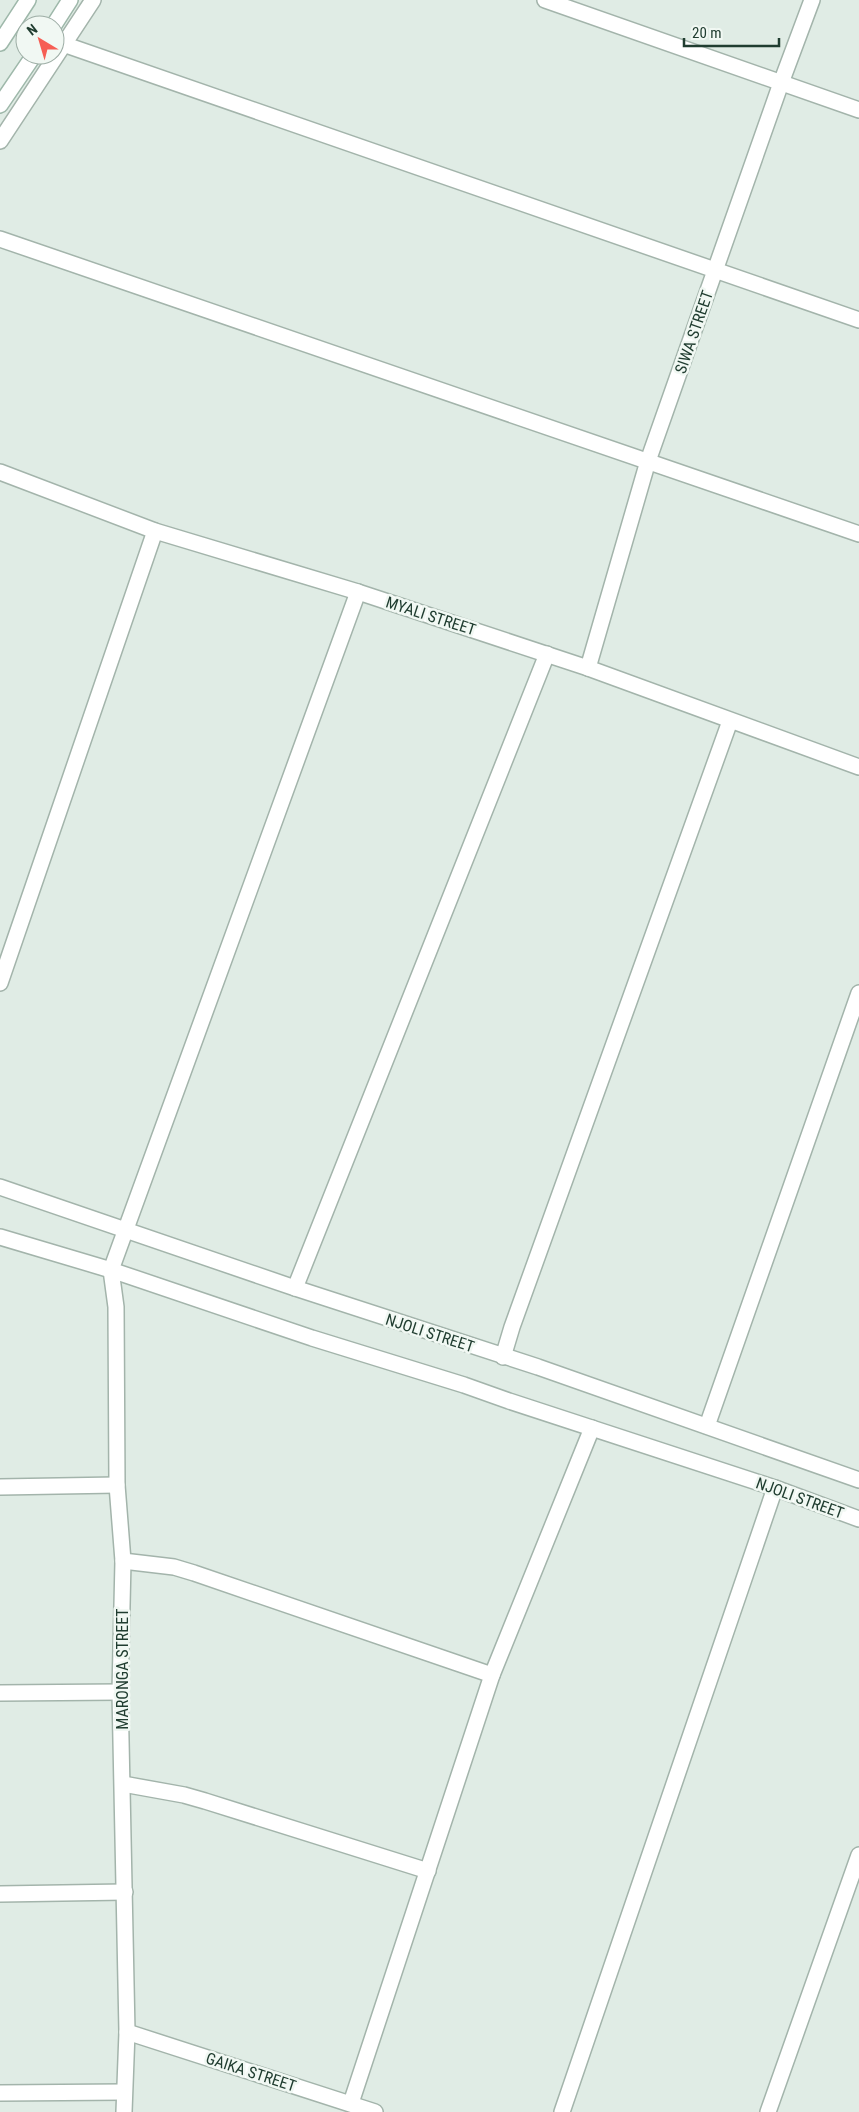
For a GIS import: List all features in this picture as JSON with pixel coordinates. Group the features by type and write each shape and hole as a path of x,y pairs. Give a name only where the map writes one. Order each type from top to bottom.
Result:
{"street":[{"path":"0,42 28,0"},
{"path":"60,15 70,0"},
{"path":"65,34 93,0"},
{"path":"544,0 859,110"},
{"name":"SIWA STREET","path":"588,668 648,461 812,0"},
{"path":"65,43 859,320"},
{"path":"0,105 27,65"},
{"path":"0,141 45,65"},
{"path":"0,239 859,534"},
{"name":"MYALI STREET","path":"0,472 155,531 358,592 588,668 730,722 859,767"},
{"path":"0,983 155,531"},
{"name":"MARONGA STREET","path":"124,2112 127,2032 120,1692 123,1561 117,1485 116,1308 111,1270 358,592"},
{"path":"295,1288 547,654"},
{"path":"503,1357 512,1327 730,722"},
{"path":"707,1426 859,993"},
{"name":"NJOLI STREET","path":"0,1187 295,1288 538,1367 859,1480"},
{"name":"NJOLI STREET","path":"0,1237 111,1270 312,1338 464,1385 775,1488 859,1519"},
{"path":"351,2104 492,1675 592,1428"},
{"path":"0,1486 117,1485"},
{"path":"562,2112 775,1488"},
{"path":"123,1561 174,1567 194,1573 492,1675"},
{"path":"0,1693 120,1692"},
{"path":"123,1784 184,1795 428,1870"},
{"path":"768,2112 859,1855"},
{"path":"0,1894 125,1892"},
{"name":"GAIKA STREET","path":"127,2032 375,2112"},
{"path":"0,2093 124,2092"}]}
